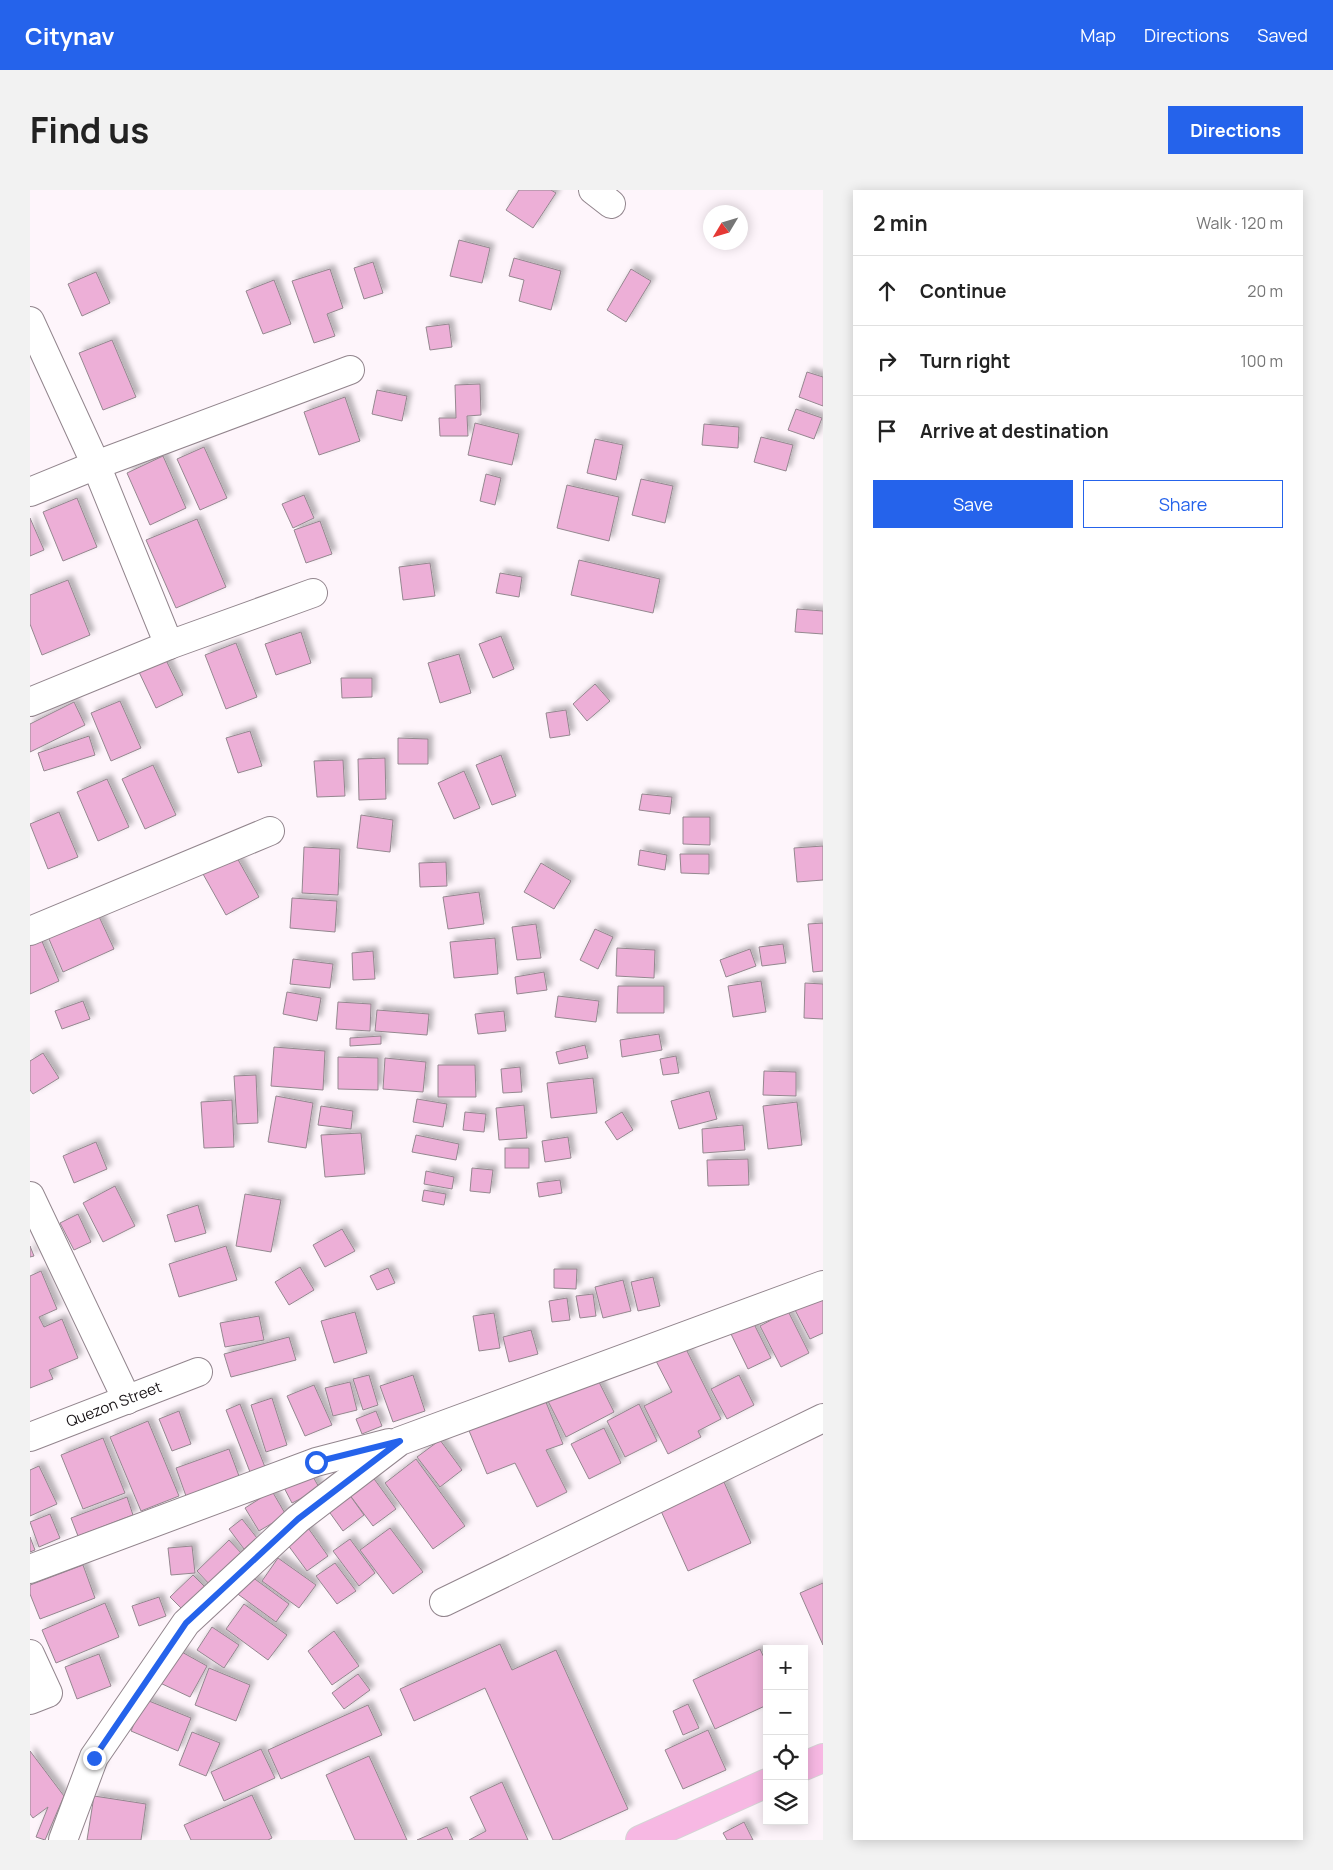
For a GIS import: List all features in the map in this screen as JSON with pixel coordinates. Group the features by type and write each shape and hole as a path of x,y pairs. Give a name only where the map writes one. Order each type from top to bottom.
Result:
{"main road":[{"path":"808,1764 823,1758"},
{"path":"640,1840 763,1785"}],"street":[{"path":"30,321 96,465 169,645"},
{"path":"30,492 96,465 350,370"},
{"path":"30,702 169,645 313,593"},
{"path":"30,931 270,831"},
{"path":"30,1196 127,1400"},
{"path":"30,1568 316,1462 400,1441 823,1285"},
{"name":"Quezon Street","path":"30,1438 198,1372"},
{"path":"444,1602 823,1418"},
{"path":"63,1840 94,1758 186,1623 298,1519 400,1441"},
{"path":"30,1654 39,1696"}],"building":[{"path":"519,190 551,190 556,193 533,228 506,210"},
{"path":"459,240 490,248 482,283 450,276"},
{"path":"514,258 561,271 551,310 519,301 524,280 509,276"},
{"path":"373,262 383,293 364,299 354,268"},
{"path":"330,269 343,308 327,314 335,336 314,343 292,281"},
{"path":"631,269 651,281 626,322 607,310"},
{"path":"96,272 110,303 82,316 68,284"},
{"path":"274,280 291,324 263,334 246,291"},
{"path":"449,324 452,347 430,350 426,327"},
{"path":"112,340 136,397 103,410 79,353"},
{"path":"807,372 823,377 823,406 799,397"},
{"path":"480,384 481,415 467,416 468,436 440,436 439,418 456,418 455,385"},
{"path":"377,390 407,396 402,421 372,414"},
{"path":"345,397 360,441 319,455 304,412"},
{"path":"796,409 822,418 814,439 788,430"},
{"path":"475,423 519,434 512,465 468,455"},
{"path":"704,424 739,427 738,448 702,445"},
{"path":"761,437 793,445 786,471 754,462"},
{"path":"595,439 623,445 616,480 587,473"},
{"path":"204,447 227,498 200,510 177,459"},
{"path":"163,456 186,508 150,525 127,473"},
{"path":"486,474 501,478 495,505 480,501"},
{"path":"641,479 673,486 665,523 632,515"},
{"path":"567,485 619,497 609,541 557,528"},
{"path":"304,495 314,518 293,528 282,504"},
{"path":"77,498 97,547 63,561 43,512"},
{"path":"30,518 44,550 30,556"},
{"path":"197,519 226,587 176,608 146,540"},
{"path":"320,521 332,554 306,563 294,530"},
{"path":"579,560 660,579 653,613 571,595"},
{"path":"430,563 435,596 403,600 399,567"},
{"path":"500,573 522,577 519,597 496,593"},
{"path":"68,580 90,635 42,655 30,624 30,595"},
{"path":"797,609 823,611 823,634 795,632"},
{"path":"301,632 311,663 276,675 265,644"},
{"path":"501,636 514,669 493,678 479,644"},
{"path":"236,643 257,697 226,709 205,655"},
{"path":"459,654 471,693 440,703 428,663"},
{"path":"166,660 183,695 156,708 139,672"},
{"path":"341,678 372,678 372,697 342,698"},
{"path":"595,684 610,701 587,721 573,704"},
{"path":"120,701 141,748 111,761 91,713"},
{"path":"74,702 85,725 30,752 30,724"},
{"path":"566,710 570,735 550,738 546,713"},
{"path":"250,731 262,766 238,773 226,738"},
{"path":"89,736 95,755 44,771 38,753"},
{"path":"398,738 428,739 428,764 398,764"},
{"path":"501,755 516,796 492,805 476,765"},
{"path":"385,758 386,799 359,800 358,759"},
{"path":"343,760 345,796 317,797 314,761"},
{"path":"153,765 176,815 145,829 122,779"},
{"path":"464,771 480,808 454,819 438,783"},
{"path":"107,779 129,827 98,841 77,792"},
{"path":"642,794 672,797 670,814 639,810"},
{"path":"59,812 78,857 48,869 30,824"},
{"path":"361,815 393,820 390,852 357,848"},
{"path":"683,817 710,817 710,845 683,844"},
{"path":"823,846 823,880 797,882 794,848"},
{"path":"304,847 340,849 338,895 302,893"},
{"path":"640,850 667,855 665,870 638,865"},
{"path":"680,854 709,854 709,874 681,873"},
{"path":"236,856 259,897 226,915 203,874"},
{"path":"446,862 447,886 420,887 419,863"},
{"path":"541,863 571,881 554,909 524,892"},
{"path":"479,892 484,924 448,929 443,897"},
{"path":"292,898 337,901 335,932 290,928"},
{"path":"96,910 114,949 63,972 46,932"},
{"path":"823,923 823,971 813,972 808,924"},
{"path":"536,924 541,958 517,960 512,927"},
{"path":"595,929 613,937 598,969 580,960"},
{"path":"495,938 498,974 454,978 450,942"},
{"path":"41,939 59,981 30,994 30,944"},
{"path":"783,944 786,963 762,966 759,947"},
{"path":"617,948 655,950 654,978 616,976"},
{"path":"750,949 756,966 726,977 720,960"},
{"path":"373,951 375,979 353,980 352,953"},
{"path":"293,959 333,964 330,988 290,984"},
{"path":"544,972 547,990 517,994 515,977"},
{"path":"761,981 766,1012 733,1017 728,986"},
{"path":"805,983 823,984 823,1019 804,1018"},
{"path":"618,986 664,986 664,1013 617,1013"},
{"path":"287,992 321,998 317,1021 283,1014"},
{"path":"558,996 599,1001 596,1022 555,1017"},
{"path":"83,1001 90,1019 62,1029 55,1011"},
{"path":"338,1002 371,1004 370,1031 336,1029"},
{"path":"377,1010 429,1014 427,1035 375,1031"},
{"path":"504,1011 506,1031 478,1034 475,1014"},
{"path":"659,1034 662,1050 622,1057 620,1040"},
{"path":"381,1036 381,1044 350,1046 350,1038"},
{"path":"585,1045 588,1058 559,1064 556,1052"},
{"path":"274,1047 325,1051 323,1090 271,1086"},
{"path":"43,1053 59,1078 33,1094 30,1090 30,1061"},
{"path":"676,1056 679,1073 663,1075 660,1059"},
{"path":"338,1057 378,1058 378,1090 338,1089"},
{"path":"385,1058 426,1062 423,1092 383,1089"},
{"path":"438,1065 475,1065 476,1097 438,1097"},
{"path":"520,1067 522,1092 503,1093 501,1069"},
{"path":"764,1071 796,1072 796,1096 763,1095"},
{"path":"256,1075 258,1123 237,1124 234,1076"},
{"path":"593,1078 597,1113 551,1118 547,1083"},
{"path":"709,1091 717,1119 679,1129 671,1101"},
{"path":"276,1096 313,1103 306,1148 268,1142"},
{"path":"417,1099 447,1104 443,1127 413,1122"},
{"path":"232,1100 234,1147 204,1148 201,1102"},
{"path":"797,1102 802,1145 768,1149 763,1106"},
{"path":"524,1105 527,1138 499,1140 496,1108"},
{"path":"321,1106 353,1111 351,1129 318,1125"},
{"path":"465,1112 486,1114 484,1132 463,1130"},
{"path":"622,1112 633,1130 617,1140 605,1122"},
{"path":"743,1125 745,1150 703,1153 702,1129"},
{"path":"361,1133 365,1174 325,1177 321,1135"},
{"path":"416,1135 459,1144 456,1160 412,1152"},
{"path":"568,1137 571,1158 545,1162 542,1141"},
{"path":"96,1142 107,1169 74,1183 63,1156"},
{"path":"505,1148 529,1148 529,1168 505,1168"},
{"path":"748,1159 749,1185 708,1186 707,1160"},
{"path":"472,1168 493,1170 490,1193 470,1191"},
{"path":"426,1171 454,1177 452,1189 424,1184"},
{"path":"560,1180 562,1193 539,1197 537,1183"},
{"path":"115,1186 135,1226 103,1242 83,1203"},
{"path":"424,1190 446,1194 444,1205 422,1201"},
{"path":"245,1194 281,1200 271,1252 236,1246"},
{"path":"198,1205 206,1233 175,1242 167,1215"},
{"path":"78,1214 91,1242 74,1250 60,1223"},
{"path":"342,1229 355,1251 325,1267 313,1245"},
{"path":"30,1246 34,1256 30,1257"},
{"path":"226,1246 237,1280 179,1297 169,1264"},
{"path":"300,1267 314,1290 289,1305 275,1282"},
{"path":"388,1268 395,1283 377,1290 370,1276"},
{"path":"554,1269 577,1269 576,1289 554,1288"},
{"path":"41,1271 57,1309 39,1317 44,1327 62,1319 78,1358 49,1370 53,1379 30,1388 30,1276"},
{"path":"653,1277 660,1306 638,1311 631,1282"},
{"path":"623,1280 631,1311 603,1318 595,1287"},
{"path":"593,1294 596,1316 580,1318 576,1296"},
{"path":"823,1297 823,1333 810,1339 795,1310"},
{"path":"567,1298 570,1320 552,1322 549,1301"},
{"path":"788,1311 809,1353 781,1367 760,1326"},
{"path":"355,1312 367,1353 334,1363 321,1321"},
{"path":"494,1313 500,1348 479,1351 473,1316"},
{"path":"259,1316 264,1340 225,1347 220,1323"},
{"path":"753,1322 771,1358 748,1369 731,1334"},
{"path":"531,1330 538,1354 509,1362 503,1337"},
{"path":"289,1337 296,1360 231,1377 224,1354"},
{"path":"684,1345 721,1419 698,1431 701,1437 668,1454 644,1406 672,1392 655,1359"},
{"path":"594,1372 614,1412 566,1437 546,1397"},
{"path":"369,1375 378,1405 363,1410 353,1379"},
{"path":"413,1375 425,1411 393,1422 380,1386"},
{"path":"739,1375 754,1405 727,1419 711,1389"},
{"path":"350,1382 357,1410 333,1416 325,1388"},
{"path":"314,1385 332,1425 305,1436 287,1396"},
{"path":"541,1390 563,1444 546,1450 567,1492 537,1507 515,1463 487,1474 465,1421"},
{"path":"272,1398 287,1445 266,1452 251,1405"},
{"path":"240,1404 265,1467 250,1472 226,1410"},
{"path":"639,1404 657,1441 625,1457 607,1421"},
{"path":"179,1411 191,1444 172,1451 159,1419"},
{"path":"376,1411 382,1426 362,1434 356,1419"},
{"path":"148,1421 179,1496 141,1511 110,1437"},
{"path":"604,1428 621,1463 589,1479 571,1444"},
{"path":"103,1438 125,1493 83,1509 61,1455"},
{"path":"440,1440 462,1470 440,1487 417,1457"},
{"path":"229,1449 239,1476 186,1496 176,1468"},
{"path":"416,1459 465,1526 433,1549 385,1483"},
{"path":"39,1466 57,1504 30,1516 30,1470"},
{"path":"308,1468 320,1489 292,1503 281,1482"},
{"path":"372,1476 396,1509 373,1526 349,1494"},
{"path":"724,1482 751,1543 688,1571 661,1511"},
{"path":"346,1490 364,1515 343,1531 325,1506"},
{"path":"272,1491 286,1515 259,1531 245,1508"},
{"path":"127,1497 133,1515 78,1536 71,1518"},
{"path":"50,1514 60,1538 39,1547 30,1522"},
{"path":"242,1519 257,1538 244,1549 229,1529"},
{"path":"306,1525 328,1556 307,1571 285,1541"},
{"path":"390,1528 423,1572 393,1594 360,1550"},
{"path":"30,1537 35,1550 30,1552"},
{"path":"350,1539 375,1573 359,1586 333,1551"},
{"path":"229,1540 243,1555 211,1586 197,1571"},
{"path":"192,1546 195,1573 171,1575 168,1548"},
{"path":"278,1558 316,1585 299,1608 262,1581"},
{"path":"335,1563 356,1591 337,1604 316,1576"},
{"path":"83,1565 95,1598 40,1619 30,1594 30,1585"},
{"path":"248,1574 289,1604 276,1622 235,1592"},
{"path":"193,1575 206,1588 183,1610 170,1597"},
{"path":"823,1583 823,1645 800,1593"},
{"path":"159,1597 166,1616 139,1626 132,1606"},
{"path":"105,1603 119,1637 56,1663 42,1630"},
{"path":"244,1604 287,1635 268,1660 226,1629"},
{"path":"212,1627 239,1645 224,1668 197,1650"},
{"path":"334,1631 359,1666 332,1685 308,1651"},
{"path":"500,1644 512,1670 556,1650 628,1809 559,1840 553,1840 485,1688 414,1721 400,1689"},
{"path":"760,1649 763,1655 763,1707 715,1729 693,1680"},
{"path":"180,1651 207,1666 190,1697 158,1682"},
{"path":"99,1654 111,1686 77,1699 65,1667"},
{"path":"209,1668 250,1685 236,1721 195,1705"},
{"path":"358,1674 370,1690 344,1709 332,1693"},
{"path":"144,1699 191,1718 178,1751 131,1731"},
{"path":"688,1704 699,1728 683,1735 673,1711"},
{"path":"368,1705 382,1735 281,1779 268,1750"},
{"path":"708,1730 726,1770 683,1789 665,1750"},
{"path":"192,1732 220,1743 206,1776 179,1765"},
{"path":"261,1749 275,1778 224,1801 211,1772"},
{"path":"30,1751 64,1796 45,1840 36,1837 48,1807 33,1818 30,1814"},
{"path":"369,1756 407,1840 355,1840 326,1775"},
{"path":"502,1782 528,1840 469,1840 486,1831 470,1797"},
{"path":"252,1795 272,1838 268,1840 191,1840 184,1825"},
{"path":"94,1796 146,1804 141,1840 87,1840"},
{"path":"744,1822 753,1840 727,1840 723,1833"},
{"path":"447,1827 453,1840 417,1840"}],"route":[{"path":"94,1758 186,1623 298,1519 400,1441 316,1462"}]}
